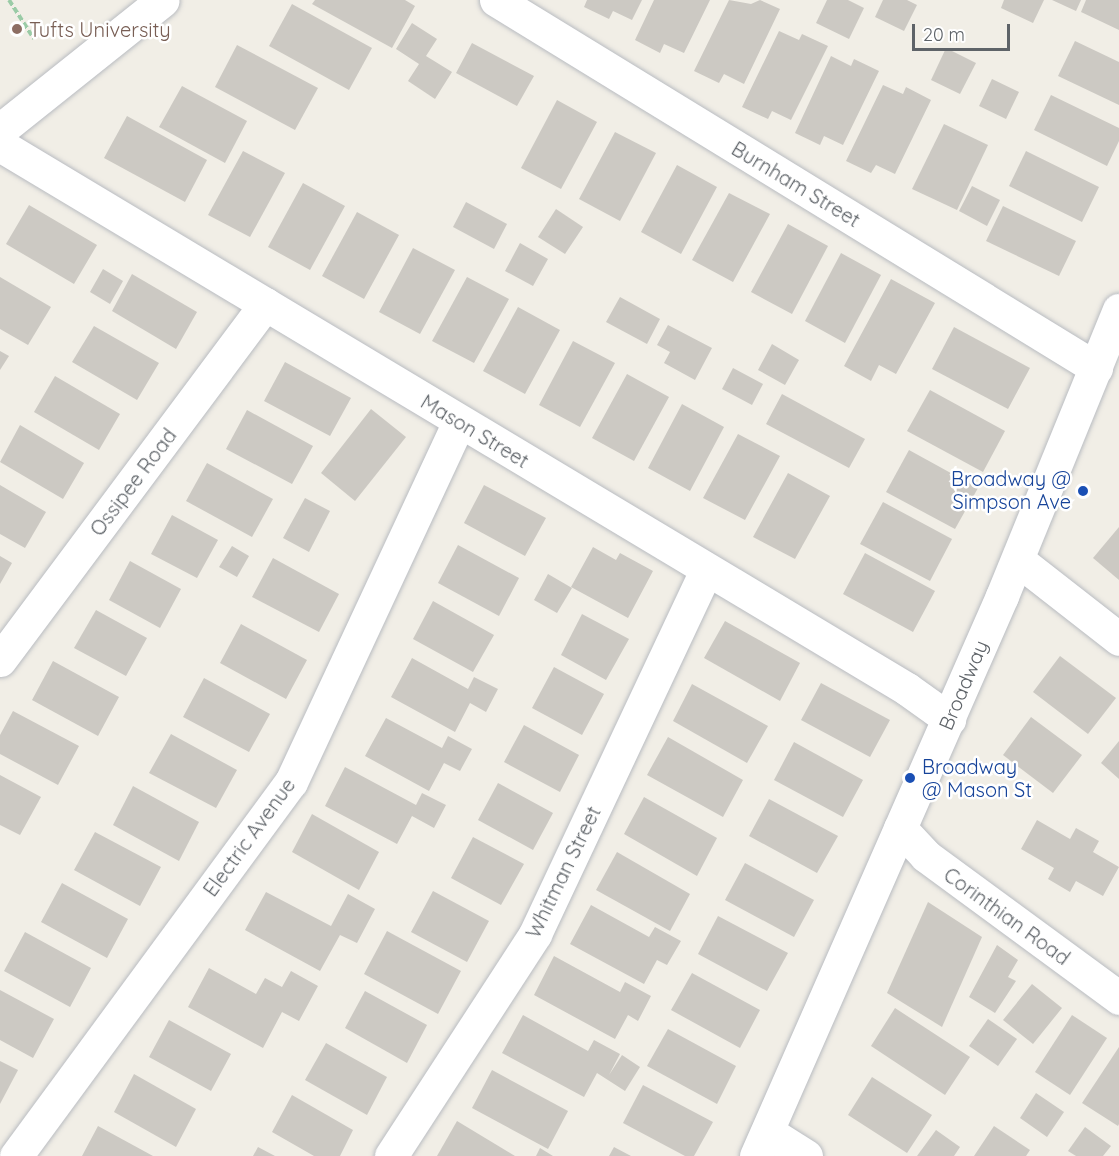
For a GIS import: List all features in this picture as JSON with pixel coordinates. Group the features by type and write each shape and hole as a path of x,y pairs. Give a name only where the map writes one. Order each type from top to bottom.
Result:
{"street":[{"path":"0,130 163,0"},
{"name":"Burnham Street","path":"496,0 1096,368"},
{"name":"Mason Street","path":"0,145 706,571 907,689 949,719"},
{"name":"Ossipee Road","path":"0,660 265,304"},
{"name":"Broadway","path":"762,1144 1018,560 1119,310"},
{"name":"Electric Avenue","path":"16,1156 291,782 459,422"},
{"path":"1018,560 1119,639"},
{"name":"Whitman Street","path":"391,1156 534,934 706,571"},
{"name":"Corinthian Road","path":"900,828 926,856 1119,998"},
{"path":"762,1144 806,1156"}],"path":[{"path":"7,1 34,39"}],"building":[{"path":"315,0 405,0 415,6 392,48 312,4"},
{"path":"587,0 642,0 632,20 613,11 609,19 584,7"},
{"path":"654,0 710,0 684,53 664,44 660,53 635,40"},
{"path":"729,0 751,4 760,0 780,9 744,84 724,74 719,83 694,71"},
{"path":"827,0 848,0 864,8 849,39 816,23"},
{"path":"883,0 907,0 917,5 904,31 875,17"},
{"path":"1004,0 1044,0 1033,23 1001,8"},
{"path":"1052,0 1081,0 1076,11"},
{"path":"1086,0 1119,0 1119,30 1081,12"},
{"path":"292,4 372,48 349,90 269,46"},
{"path":"412,23 437,39 426,56 452,72 435,99 408,81 419,64 396,49"},
{"path":"779,31 799,40 802,34 828,46 791,120 772,111 768,119 742,107"},
{"path":"1075,41 1119,62 1119,105 1058,76"},
{"path":"472,43 534,76 517,106 456,73"},
{"path":"237,45 318,88 295,130 215,87"},
{"path":"946,48 976,63 960,94 931,80"},
{"path":"831,56 851,66 854,59 879,71 843,145 824,136 820,145 795,133"},
{"path":"992,79 1019,92 1006,119 979,106"},
{"path":"883,85 903,94 906,87 931,100 895,174 876,165 871,173 846,161"},
{"path":"182,86 247,121 225,163 159,127"},
{"path":"1051,95 1119,128 1119,141 1107,166 1034,130"},
{"path":"557,100 597,122 561,189 521,168"},
{"path":"127,116 207,160 185,202 104,158"},
{"path":"944,124 988,145 957,210 912,189"},
{"path":"615,132 656,153 620,221 579,199"},
{"path":"243,151 285,173 250,237 208,215"},
{"path":"1026,151 1099,187 1082,222 1009,186"},
{"path":"677,165 717,187 681,254 641,232"},
{"path":"303,183 345,206 310,270 268,247"},
{"path":"972,186 1000,200 987,226 959,211"},
{"path":"729,193 770,214 733,282 692,260"},
{"path":"466,202 507,224 494,249 453,227"},
{"path":"29,205 97,245 74,284 6,244"},
{"path":"1003,206 1076,241 1059,276 986,241"},
{"path":"556,209 583,227 565,254 538,237"},
{"path":"357,212 399,235 364,299 322,276"},
{"path":"788,224 828,246 792,314 751,292"},
{"path":"520,243 548,259 533,286 505,271"},
{"path":"413,248 455,270 420,334 379,312"},
{"path":"841,253 881,275 845,343 805,321"},
{"path":"103,269 123,281 110,304 90,292"},
{"path":"132,274 197,312 176,349 112,311"},
{"path":"0,277 51,307 28,345 0,329"},
{"path":"467,277 509,299 474,363 432,341"},
{"path":"891,279 935,303 896,374 879,365 871,381 844,366"},
{"path":"620,297 660,319 647,344 606,322"},
{"path":"518,307 560,330 525,394 483,371"},
{"path":"668,325 712,348 695,380 664,363 670,352 657,345"},
{"path":"94,326 159,363 137,400 72,362"},
{"path":"954,327 1030,368 1008,409 932,369"},
{"path":"573,341 615,363 580,427 539,405"},
{"path":"772,344 799,360 785,385 758,370"},
{"path":"0,351 9,356 0,370"},
{"path":"285,362 351,398 330,436 264,401"},
{"path":"733,368 763,384 752,405 722,389"},
{"path":"627,374 669,397 634,461 592,438"},
{"path":"55,376 120,414 99,450 34,412"},
{"path":"930,390 1005,431 983,472 907,431"},
{"path":"782,394 865,439 849,468 766,424"},
{"path":"682,404 724,427 690,491 648,468"},
{"path":"371,409 406,437 355,501 321,473"},
{"path":"247,410 313,446 292,484 226,449"},
{"path":"20,425 84,463 63,499 0,462"},
{"path":"738,434 780,456 745,520 703,498"},
{"path":"909,450 978,488 955,529 886,492"},
{"path":"207,463 273,499 252,537 186,501"},
{"path":"788,473 830,496 795,559 753,537"},
{"path":"0,485 46,512 25,548 0,534"},
{"path":"484,485 546,518 525,556 464,523"},
{"path":"305,498 330,511 309,552 283,538"},
{"path":"883,502 952,539 930,581 860,544"},
{"path":"172,515 218,540 197,578 151,554"},
{"path":"1119,527 1119,580 1093,558"},
{"path":"458,545 519,578 499,616 438,583"},
{"path":"232,546 249,556 237,577 219,567"},
{"path":"593,547 616,560 620,553 653,571 628,618 571,587"},
{"path":"865,553 935,591 913,632 843,594"},
{"path":"0,556 12,563 0,584"},
{"path":"273,558 339,594 319,632 252,597"},
{"path":"130,561 181,589 160,628 109,600"},
{"path":"548,574 572,588 557,613 534,600"},
{"path":"433,601 494,635 473,672 413,639"},
{"path":"96,610 147,638 126,676 74,648"},
{"path":"582,614 629,639 606,680 561,655"},
{"path":"725,621 800,663 780,701 704,658"},
{"path":"241,624 307,660 286,699 220,663"},
{"path":"1060,656 1116,698 1088,734 1033,692"},
{"path":"412,658 468,689 474,677 498,689 486,712 470,703 455,732 391,697"},
{"path":"53,661 119,697 98,736 32,700"},
{"path":"554,667 604,694 582,735 532,708"},
{"path":"204,678 270,714 249,752 183,717"},
{"path":"821,683 890,720 870,757 801,720"},
{"path":"692,684 768,726 747,763 673,721"},
{"path":"13,711 79,746 58,785 0,754 0,735"},
{"path":"1031,717 1082,755 1053,793 1003,755"},
{"path":"386,718 442,748 448,736 472,749 460,771 444,763 429,791 365,756"},
{"path":"524,725 579,755 560,792 504,762"},
{"path":"171,734 237,770 216,808 149,773"},
{"path":"668,737 743,780 723,817 647,775"},
{"path":"1119,741 1119,779 1101,763"},
{"path":"794,742 863,780 843,817 774,780"},
{"path":"345,767 416,805 422,793 446,805 434,828 412,816 397,844 325,806"},
{"path":"0,775 41,797 20,835 0,825"},
{"path":"498,783 553,813 533,850 478,820"},
{"path":"133,786 199,822 179,861 113,825"},
{"path":"644,797 717,838 697,876 624,834"},
{"path":"769,799 838,836 817,873 749,836"},
{"path":"312,814 379,852 359,890 292,852"},
{"path":"1037,820 1070,839 1076,828 1099,841 1093,852 1119,867 1103,896 1076,881 1070,892 1048,879 1054,868 1021,849"},
{"path":"95,832 161,867 140,906 74,870"},
{"path":"473,837 524,864 501,905 451,878"},
{"path":"617,852 690,894 670,931 596,890"},
{"path":"745,863 814,900 794,937 725,900"},
{"path":"62,883 128,919 107,958 41,922"},
{"path":"433,891 489,921 467,962 411,932"},
{"path":"266,892 331,926 348,894 375,909 357,943 340,935 320,971 245,930"},
{"path":"928,902 982,937 942,1027 887,993"},
{"path":"591,905 649,937 655,927 681,941 667,965 657,960 644,984 570,944"},
{"path":"718,916 788,953 767,991 698,954"},
{"path":"387,931 461,971 438,1014 364,974"},
{"path":"25,932 91,968 70,1007 4,971"},
{"path":"997,945 1018,960 1008,977 1016,981 995,1013 969,997"},
{"path":"554,956 620,992 625,982 651,996 638,1021 628,1015 615,1039 534,995"},
{"path":"209,968 256,994 265,978 282,987 291,971 318,986 299,1021 282,1012 263,1048 188,1007"},
{"path":"692,973 760,1010 740,1048 671,1010"},
{"path":"1032,984 1062,1008 1033,1044 1003,1020"},
{"path":"0,990 54,1019 33,1058 0,1040"},
{"path":"365,991 427,1025 407,1063 345,1028"},
{"path":"895,1008 970,1057 945,1095 871,1046"},
{"path":"523,1015 588,1051 594,1040 620,1054 609,1075 622,1055 640,1067 625,1091 597,1073 584,1097 502,1053"},
{"path":"1072,1015 1107,1038 1070,1095 1035,1072"},
{"path":"988,1019 1017,1039 998,1066 969,1046"},
{"path":"169,1020 231,1054 211,1091 149,1057"},
{"path":"668,1029 736,1066 717,1104 647,1066"},
{"path":"326,1043 387,1077 367,1115 305,1080"},
{"path":"1119,1047 1119,1124 1118,1126 1082,1103"},
{"path":"0,1061 18,1070 0,1104"},
{"path":"492,1070 568,1111 548,1149 472,1108"},
{"path":"134,1074 196,1109 176,1147 114,1112"},
{"path":"872,1077 932,1115 907,1153 848,1115"},
{"path":"643,1085 713,1122 694,1156 685,1156 623,1123"},
{"path":"1036,1093 1064,1112 1047,1137 1020,1118"},
{"path":"292,1095 353,1130 340,1156 314,1156 272,1132"},
{"path":"457,1121 515,1156 437,1156"},
{"path":"98,1126 153,1156 82,1156"},
{"path":"994,1126 1030,1150 1026,1156 974,1156"},
{"path":"1085,1127 1111,1146 1103,1156 1076,1156 1068,1151"},
{"path":"936,1130 960,1147 954,1156 917,1156"},
{"path":"258,1147 275,1156 253,1156"},
{"path":"614,1147 631,1156 609,1156"},
{"path":"540,1148 553,1156 536,1156"}],"place":[{"name":"Tufts University","path":"17,29"},
{"name":"Broadway @ Simpson Ave","path":"1083,491"},
{"name":"Broadway @ Mason St","path":"910,778"}]}
